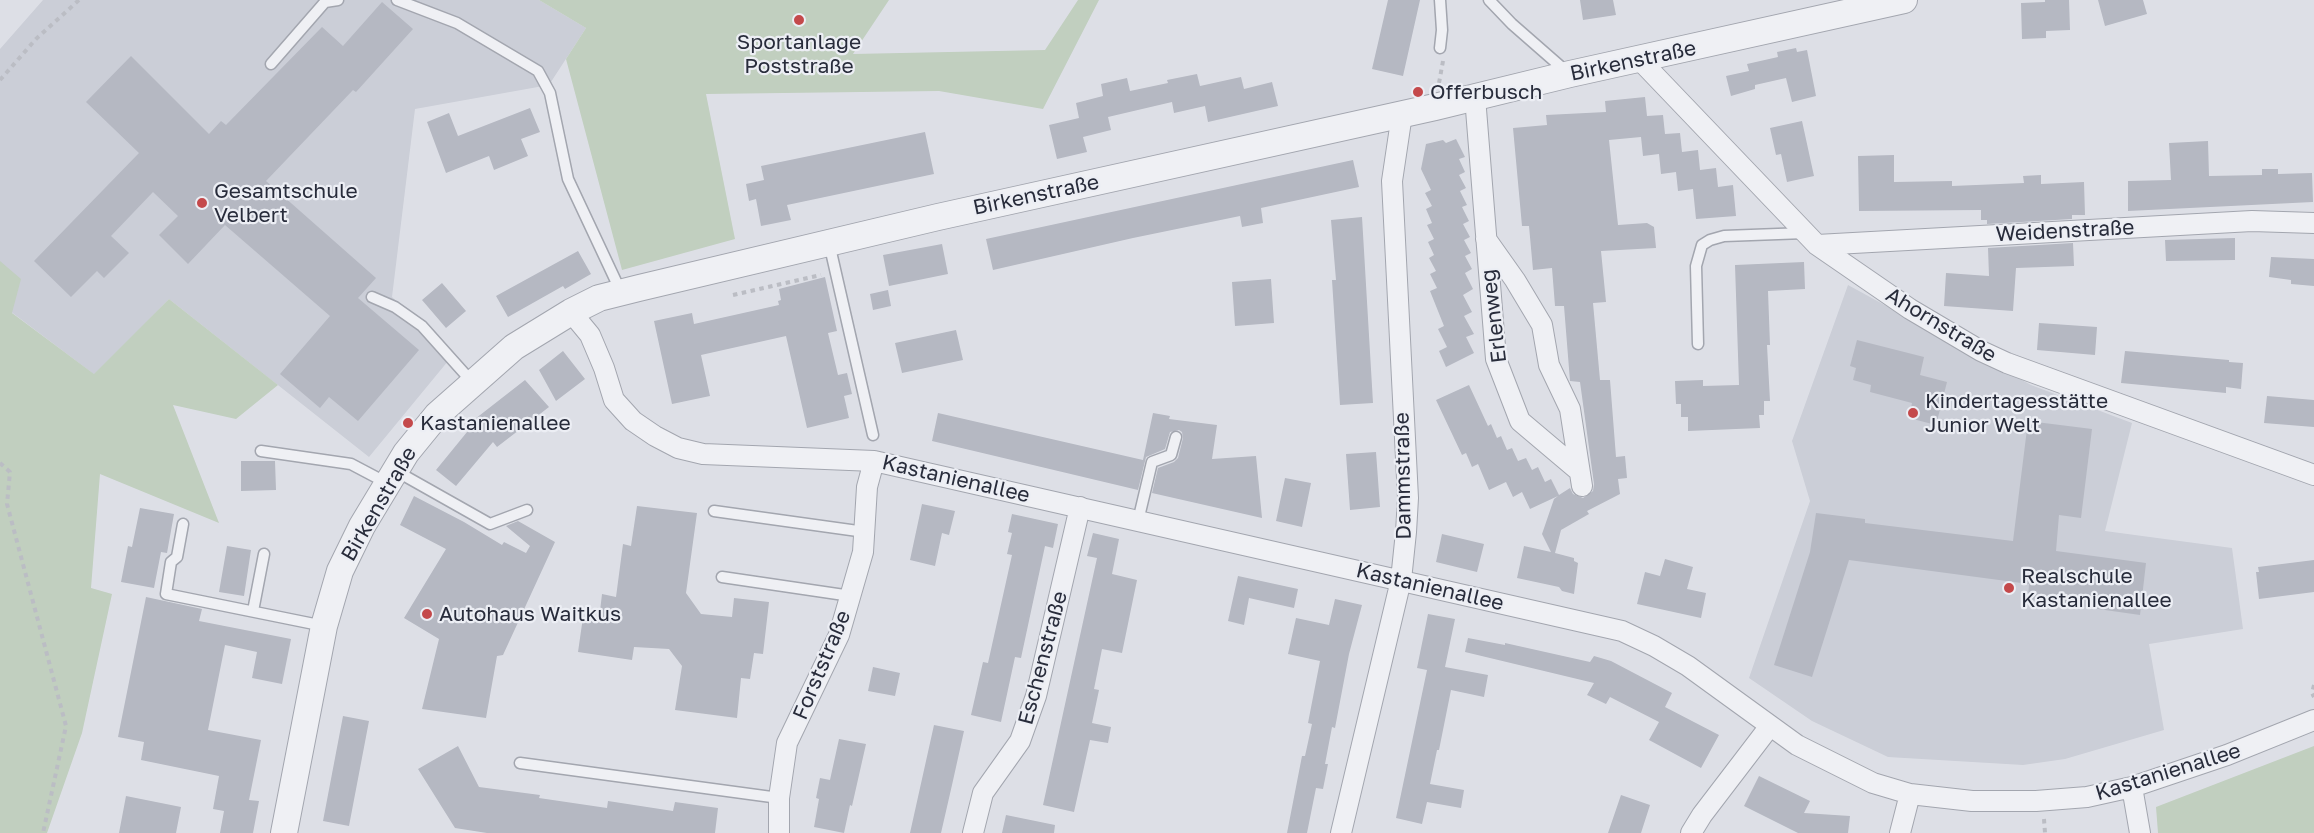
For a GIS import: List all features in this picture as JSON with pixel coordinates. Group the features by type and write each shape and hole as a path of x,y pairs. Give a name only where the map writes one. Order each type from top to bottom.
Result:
{"street":[{"name":"Birkenstraße","path":"284,833 324,626 340,571 362,526 406,453 437,415 514,347 571,312 599,298 938,217 1904,0"},
{"name":"Ahornstraße","path":"1640,60 1811,239 1910,309 1981,351 2077,390 2314,475"},
{"name":"Erlenweg","path":"1475,97 1486,239 1496,359 1520,421 1580,478 1570,409 1550,365 1542,325 1515,280 1486,239"},
{"name":"Dammstraße","path":"1341,833 1401,580 1407,527 1408,498 1392,181 1402,114"},
{"name":"Weidenstraße","path":"1811,239 2252,221 2314,224"},
{"name":"Kastanienallee","path":"571,312 590,335 614,400 633,421 671,444 703,454 874,460 1622,632 1654,646 1688,666 1797,745 1864,779 1910,794 1972,801 2036,801 2087,797 2132,787 2227,755 2314,720"},
{"name":"Forststraße","path":"779,833 779,798 787,743 839,635 864,552 867,486 874,460"},
{"name":"Eschenstraße","path":"973,833 983,793 1020,741 1036,696 1080,507"},
{"path":"1691,833 1702,815 1770,726"},
{"path":"2132,787 2140,833"},
{"path":"1900,833 1910,794"}],"lane":[{"path":"271,64 325,2 338,0"},
{"path":"397,0 457,23 538,71 550,93 568,179 621,293"},
{"path":"1440,0 1442,30 1440,48"},
{"path":"1489,0 1512,24 1570,75"},
{"path":"1698,344 1696,266 1702,246 1710,240 1724,236 1811,239"},
{"path":"829,243 873,435"},
{"path":"372,297 395,307 422,326 473,382"},
{"path":"1138,521 1152,462 1171,455 1176,437"},
{"path":"261,451 351,464 391,477 490,524 527,510"},
{"path":"714,511 865,532"},
{"path":"183,524 177,557 171,562 166,594 324,626"},
{"path":"253,611 264,554"},
{"path":"722,577 850,596"},
{"path":"520,763 779,798"}],"path":[{"path":"0,80 36,39 80,0"},
{"path":"734,295 830,273"},
{"path":"0,463 10,472 7,504 66,726 43,833"},
{"path":"2314,685 2312,693 2314,698"},
{"path":"2044,818 2045,833"}],"shaded area":[{"name":"Gesamtschule Velbert","path":"43,0 539,0 586,28 549,85 415,109 392,297 453,355 369,457 169,299 95,375 6,308 0,314 0,49"},
{"name":"Realschule Kastanienallee","path":"1848,285 2031,385 2132,423 2105,531 2232,548 2243,629 2149,644 2164,730 2065,759 2023,765 1888,757 1812,721 1749,678 1810,501 1792,441"}],"green space":[{"path":"539,0 889,0 853,54 1045,50 1078,0 1099,0 1043,109 939,91 706,94 735,239 622,270 566,59 586,28"},
{"path":"0,261 21,279 12,313 94,374 169,299 278,385 236,419 173,405 219,523 100,474 91,588 112,594 82,733 47,833 0,833"},
{"path":"2314,746 2314,833 2158,833 2156,807"}],"building":[{"path":"1388,0 1420,0 1403,76 1372,69"},
{"path":"1580,0 1613,0 1616,15 1583,20"},
{"path":"2045,0 2069,0 2070,30 2046,31 2046,38 2022,39 2021,3 2045,2"},
{"path":"2098,0 2143,0 2147,14 2105,26"},
{"path":"382,2 413,29 356,92 353,90 266,181 376,278 358,298 419,350 358,421 329,397 320,408 280,374 330,316 225,225 188,264 159,235 178,216 153,192 111,236 129,253 104,278 97,271 71,297 34,261 139,153 86,102 131,56 209,134 221,121 226,125 322,27 343,46"},
{"path":"1796,48 1797,52 1807,50 1816,96 1792,102 1786,78 1755,85 1755,89 1731,96 1726,76 1749,71 1747,64 1778,57 1777,52"},
{"path":"1197,74 1200,86 1241,77 1244,89 1272,82 1278,106 1208,122 1205,106 1174,113 1172,102 1108,117 1111,130 1083,137 1087,152 1057,159 1049,125 1079,118 1076,103 1103,96 1101,84 1127,78 1130,91"},
{"path":"1645,97 1647,116 1663,115 1665,134 1680,133 1682,152 1698,150 1700,170 1716,168 1718,187 1733,185 1736,216 1696,219 1693,189 1678,191 1676,172 1661,174 1659,154 1643,156 1641,137 1609,140 1618,225 1647,223 1654,227 1656,248 1601,251 1606,302 1593,303 1600,380 1610,380 1616,457 1625,456 1627,478 1618,479 1620,494 1587,511 1589,514 1561,530 1555,553 1574,558 1574,561 1578,563 1574,594 1562,591 1559,587 1517,578 1524,546 1551,552 1542,534 1554,499 1558,496 1530,509 1522,492 1513,497 1506,482 1489,490 1478,464 1472,467 1466,453 1462,455 1436,400 1469,385 1488,426 1491,424 1497,438 1501,436 1507,450 1512,448 1518,461 1526,458 1532,470 1538,467 1545,482 1551,479 1559,495 1570,488 1573,494 1583,498 1593,491 1594,484 1580,382 1570,381 1564,306 1555,306 1552,268 1533,270 1529,226 1522,226 1513,128 1547,125 1546,115 1606,112 1605,101"},
{"path":"530,108 540,132 521,139 528,156 494,170 489,156 446,173 427,122 449,113 458,136"},
{"path":"1802,121 1814,176 1787,182 1781,154 1776,155 1770,128"},
{"path":"925,132 934,174 787,205 791,220 761,226 756,199 749,201 746,184 764,180 761,166"},
{"path":"1456,139 1465,157 1459,159 1465,172 1459,175 1466,188 1460,191 1467,205 1462,207 1469,221 1463,224 1470,237 1464,240 1471,253 1465,256 1472,269 1465,273 1473,289 1463,295 1472,312 1464,316 1474,334 1466,337 1474,353 1446,367 1439,351 1447,347 1438,329 1444,326 1430,291 1437,288 1430,274 1436,271 1429,258 1434,255 1428,242 1434,239 1427,225 1432,223 1426,209 1432,206 1425,193 1431,190 1421,169 1426,144 1443,140 1446,143"},
{"path":"2208,141 2209,176 2262,175 2262,169 2278,169 2278,174 2312,173 2313,202 2128,211 2128,181 2171,180 2169,143"},
{"path":"1894,155 1894,182 1952,181 1952,186 2024,183 2023,176 2041,175 2041,184 2084,182 2085,215 2072,215 2072,219 1987,224 1987,220 1981,220 1981,210 1859,211 1858,156"},
{"path":"1353,160 1359,187 1261,208 1263,223 1242,227 1240,216 993,270 986,239"},
{"path":"1362,217 1373,403 1340,405 1332,280 1336,280 1331,220"},
{"path":"2235,238 2235,260 2166,261 2165,240"},
{"path":"2073,243 2074,266 2016,268 2013,311 1944,306 1946,273 1989,276 1988,248"},
{"path":"942,244 948,274 889,286 883,255"},
{"path":"578,251 591,274 565,289 563,286 508,317 496,296"},
{"path":"2271,257 2314,259 2314,286 2291,284 2291,280 2269,277"},
{"path":"1804,262 1805,289 1768,291 1770,345 1767,345 1770,401 1764,401 1764,415 1759,415 1760,428 1688,431 1688,417 1681,417 1681,404 1676,404 1675,381 1703,380 1703,386 1739,385 1735,265"},
{"path":"825,277 837,331 828,333 838,375 847,373 852,394 844,396 849,418 807,428 786,336 701,355 710,396 672,404 654,321 692,313 694,324 779,305 778,301 781,300 779,289"},
{"path":"1271,279 1274,323 1235,326 1232,282"},
{"path":"442,283 466,311 446,328 422,300"},
{"path":"888,290 891,306 873,310 870,294"},
{"path":"2039,323 2097,327 2095,355 2037,350"},
{"path":"956,330 963,360 902,373 895,343"},
{"path":"1857,340 1924,357 1920,375 1947,382 1936,425 1909,418 1912,403 1870,392 1871,385 1853,380 1856,368 1850,366"},
{"path":"563,351 585,379 556,401 539,370"},
{"path":"2125,351 2243,363 2241,389 2226,387 2226,393 2121,383"},
{"path":"525,380 549,407 497,447 493,442 456,486 436,470 476,421 475,419"},
{"path":"2267,396 2314,400 2314,427 2264,423"},
{"path":"938,413 1143,460 1153,413 1170,416 1169,419 1217,425 1212,459 1256,456 1262,518 1152,493 1158,468 1178,458 1183,438 1179,430 1170,432 1165,449 1146,457 1138,490 932,441"},
{"path":"2028,421 2092,429 2081,518 2059,515 2056,551 2146,563 2140,615 2028,599 2029,584 1849,560 1812,677 1774,665 1810,552 1816,513 1865,519 1865,523 2013,541"},
{"path":"1376,452 1380,507 1350,510 1346,454"},
{"path":"241,461 275,461 276,490 241,491"},
{"path":"1285,478 1311,483 1302,527 1276,521"},
{"path":"414,496 502,545 504,542 526,553 530,546 506,526 518,521 555,542 503,655 497,656 486,718 422,709 439,639 404,618 446,549 400,525"},
{"path":"922,504 955,511 949,535 942,533 935,566 910,560"},
{"path":"637,506 697,513 686,593 701,614 732,617 734,598 769,602 763,654 754,653 750,679 741,678 737,718 675,710 682,666 669,649 634,647 632,660 578,652 583,617 599,620 602,594 616,597 623,544 631,546"},
{"path":"140,508 174,514 167,553 161,552 154,588 121,582 128,546 132,547"},
{"path":"1012,514 1058,524 1053,548 1045,546 1021,658 1015,657 1001,722 971,715 983,662 988,663 1012,555 1007,554 1012,533 1008,532"},
{"path":"1093,533 1119,539 1112,574 1137,580 1122,653 1102,649 1094,689 1099,690 1092,723 1111,727 1108,743 1090,740 1074,812 1043,805 1097,558 1087,556"},
{"path":"1442,534 1484,544 1477,572 1436,562"},
{"path":"227,546 251,550 244,596 219,592"},
{"path":"1665,559 1693,567 1687,589 1706,593 1701,618 1637,604 1645,572 1660,576"},
{"path":"2314,560 2314,592 2259,599 2256,572 2259,572 2258,567"},
{"path":"1238,576 1298,589 1294,608 1249,598 1244,625 1228,621"},
{"path":"146,597 202,609 199,621 291,639 282,684 252,678 257,652 225,645 208,730 261,740 249,800 259,801 253,833 220,833 224,811 213,809 219,776 141,760 144,742 118,737"},
{"path":"1335,599 1362,605 1349,654 1335,728 1332,727 1323,789 1316,788 1307,833 1287,833 1302,756 1305,756 1312,724 1308,723 1320,661 1288,654 1296,618 1329,625"},
{"path":"1428,614 1455,619 1445,667 1488,675 1484,697 1451,690 1430,784 1464,790 1461,808 1427,802 1422,824 1396,818 1427,670 1417,668"},
{"path":"1468,638 1505,645 1505,643 1590,662 1594,656 1611,661 1672,693 1665,707 1719,735 1701,768 1649,740 1659,722 1610,697 1606,704 1587,695 1594,683 1465,652"},
{"path":"873,667 900,673 895,696 868,691"},
{"path":"343,716 369,721 349,826 323,821"},
{"path":"934,725 964,731 941,833 910,833"},
{"path":"839,739 866,744 844,833 814,827 820,778 830,780"},
{"path":"458,746 479,787 540,795 539,798 607,808 608,801 673,811 675,802 718,808 715,833 487,833 455,828 418,769"},
{"path":"1759,776 1810,801 1804,813 1850,816 1848,833 1798,833 1744,806"},
{"path":"1621,795 1650,805 1641,833 1608,833"},
{"path":"126,796 181,807 176,833 119,833"},
{"path":"1006,815 1055,825 1054,833 1002,833"}],"place":[{"name":"Sportanlage Poststraße","path":"799,20"},
{"name":"Offerbusch","path":"1418,92"},
{"name":"Gesamtschule Velbert","path":"202,203"},
{"name":"Kindertagesstätte Junior Welt","path":"1913,413"},
{"name":"Kastanienallee","path":"408,423"},
{"name":"Realschule Kastanienallee","path":"2009,588"},
{"name":"Autohaus Waitkus","path":"427,614"}]}
